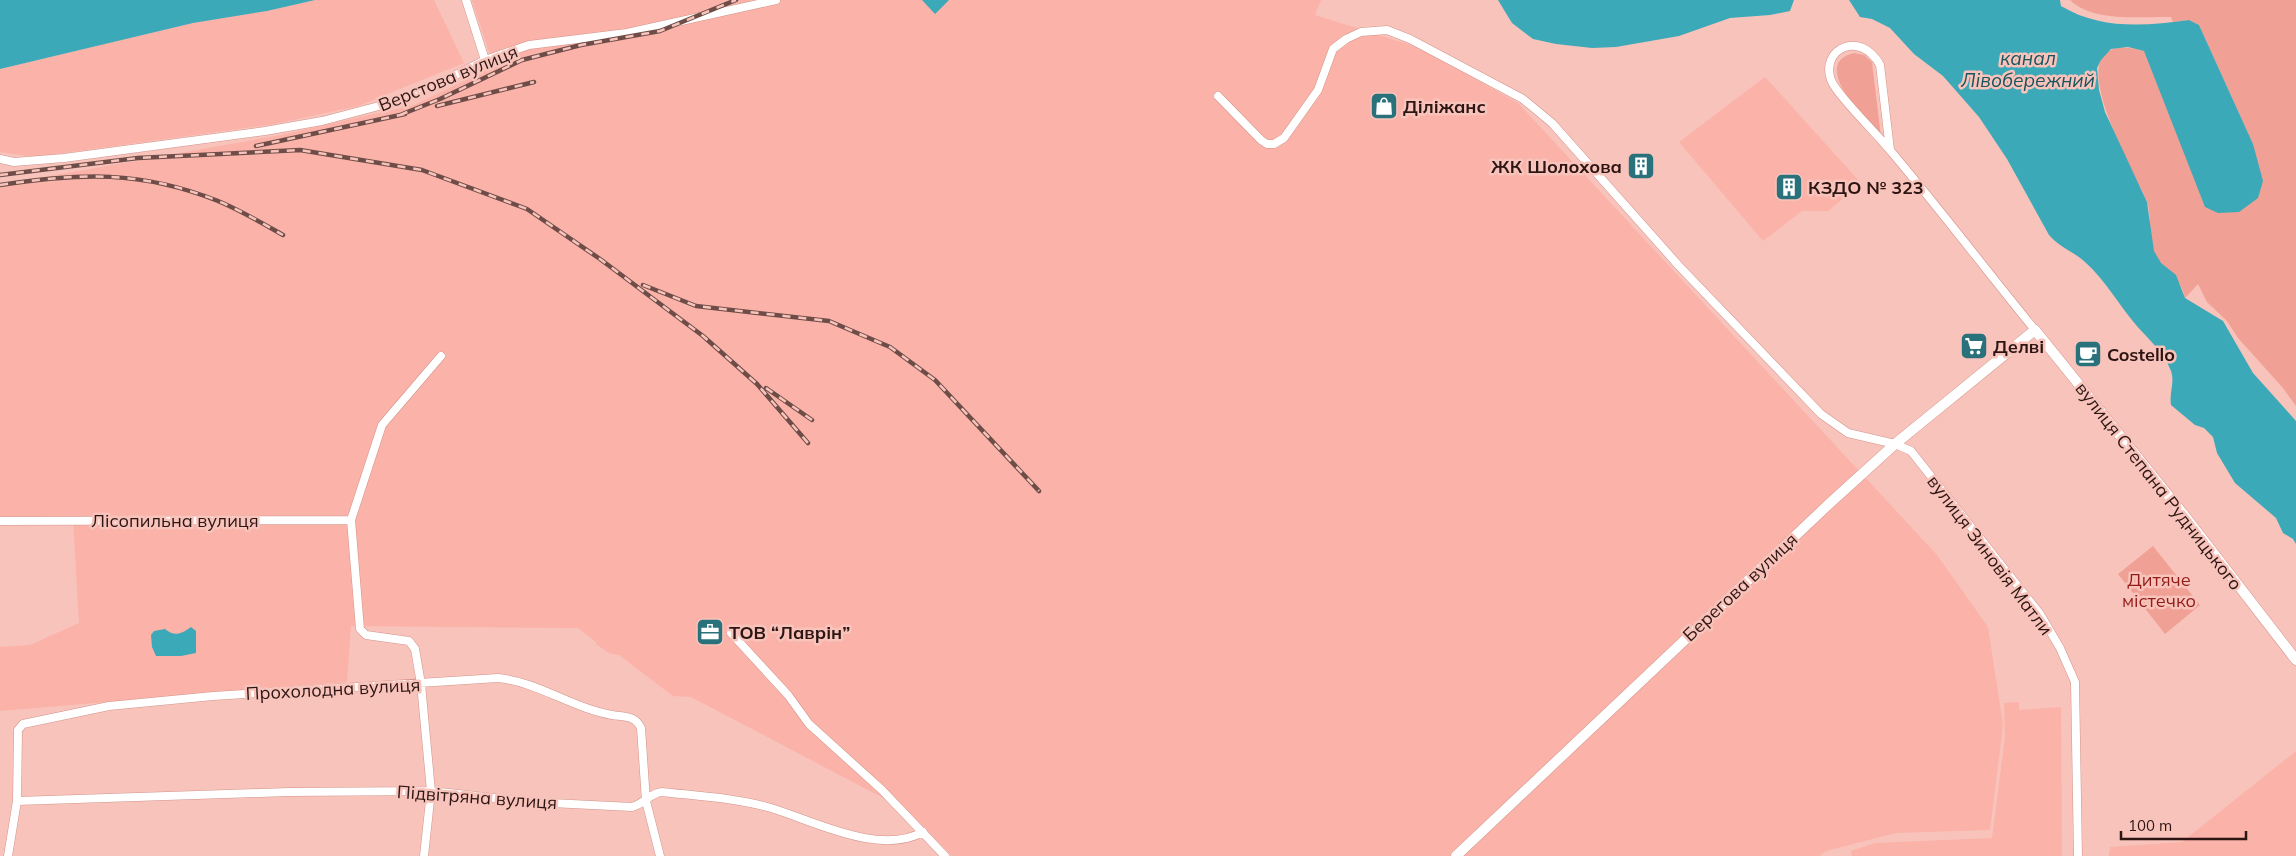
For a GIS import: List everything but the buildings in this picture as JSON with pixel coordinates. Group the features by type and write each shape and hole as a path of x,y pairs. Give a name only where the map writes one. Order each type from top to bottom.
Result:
{"street":[{"path":"466,0 485,60"},
{"name":"Верстова вулиця","path":"0,159 14,162 64,158 265,131 322,121 379,106 436,86 485,60 529,45 627,33 776,0"},
{"name":"вулиця Зиновія Матли","path":"1218,96 1261,140 1267,144 1274,144 1284,138 1305,111 1318,90 1333,49 1346,39 1361,32 1387,30 1418,43 1523,99 1552,123 1679,266 1821,414 1848,433 1895,444 1911,451 2040,614 2060,648 2075,682 2078,856"},
{"name":"вулиця Степана Рудницького","path":"1890,150 1880,65 1876,57 1864,47 1856,45 1842,48 1832,60 1829,68 1832,84 1890,150 2184,515 2296,660"},
{"name":"Берегова вулиця","path":"1456,856 1830,503 1895,444 2035,330"},
{"path":"424,856 431,791 421,684 413,645 409,642 366,635 360,629 351,520 382,425 441,356"},
{"name":"Лісопильна вулиця","path":"0,521 351,520"},
{"path":"731,633 788,695 809,724 882,790 944,856"},
{"name":"Прохолодна вулиця","path":"17,801 20,726 109,706 212,696 498,678 515,680 593,710 629,716 639,724 646,801"},
{"name":"Підвітряна вулиця","path":"17,801 288,792 431,791 531,802 632,807 646,801 653,794 662,792 740,801 770,808 842,835 866,841 889,843 915,838 923,832"},
{"path":"8,856 17,801"},
{"path":"646,801 660,856"}],"shaded area":[{"path":"315,0 434,0 464,63 358,106 274,124 34,157 0,152 0,69 193,23 267,11"},
{"path":"472,0 1321,0 1315,15 1420,48 1518,103 1937,555 1988,627 2003,725 1990,830 1896,833 1826,851 1819,856 952,856 908,811 691,697 673,696 619,655 609,653 596,644 578,628 351,626 347,682 0,711 0,647 30,645 79,623 73,518 0,516 0,185 281,135 414,105 483,72 489,52"},
{"path":"1765,77 1860,182 1857,187 1828,211 1802,211 1763,241 1679,142"},
{"path":"2019,702 2019,710 2061,707 2062,856 1852,856 1851,851 1875,843 1992,838 2005,737 2004,703"},
{"path":"2296,751 2296,856 2109,856 2110,847 2182,842"}],"green space":[{"path":"2070,0 2296,0 2296,406 2283,388 2238,338 2227,321 2207,302 2198,284 2185,298 2176,279 2155,255 2150,234 2146,199 2114,131 2104,103 2099,78 2102,58 2116,48 2144,51 2152,66 2253,144 2199,25 2189,20 2173,22 2171,17 2118,17 2104,15 2080,7"},
{"path":"1854,53 1864,55 1872,62 1881,137 1854,106 1839,80 1837,68 1841,59"},
{"name":"Дитяче містечко","path":"2153,546 2200,605 2165,634 2118,574"}],"water":[{"path":"0,0 315,0 267,11 193,23 0,69"},
{"path":"922,0 949,0 935,14"},
{"path":"1498,0 1794,0 1790,11 1770,15 1730,18 1679,36 1616,47 1592,48 1533,39 1512,23"},
{"name":"канал Лівобережний","path":"1849,0 2060,0 2061,6 2076,14 2107,23 2140,25 2189,20 2199,25 2253,144 2263,181 2258,198 2239,212 2218,213 2205,207 2144,51 2128,47 2111,49 2101,60 2097,68 2099,90 2105,112 2147,202 2154,251 2161,263 2176,275 2185,298 2223,321 2253,373 2296,421 2296,544 2293,539 2283,533 2276,518 2235,483 2217,453 2213,437 2204,428 2195,425 2171,405 2172,375 2164,358 2093,269 2049,235 2007,159 1979,117 1943,76 1914,54 1890,28 1872,19 1860,17"},
{"path":"191,627 196,631 196,653 181,656 156,656 152,647 151,635 154,631 165,629 178,634"}],"railway":[{"path":"400,115 440,99 522,60 581,45 660,31 736,0"},
{"path":"437,106 534,82"},
{"path":"256,146 405,114"},
{"path":"0,175 138,158 300,150 422,170 527,209 600,259 703,336 757,384 808,443"},
{"path":"0,185 57,178 110,177 136,179 190,191 218,201 283,235"},
{"path":"643,285 696,306 829,321 890,347 935,380 1039,491"},
{"path":"766,388 812,420"}],"place":[{"name":"Діліжанс","path":"1384,106"},
{"name":"ЖК Шолохова","path":"1641,166"},
{"name":"КЗДО № 323","path":"1789,187"},
{"name":"Делві","path":"1974,346"},
{"name":"Costello","path":"2088,354"},
{"name":"ТОВ “Лаврін”","path":"710,632"}]}
